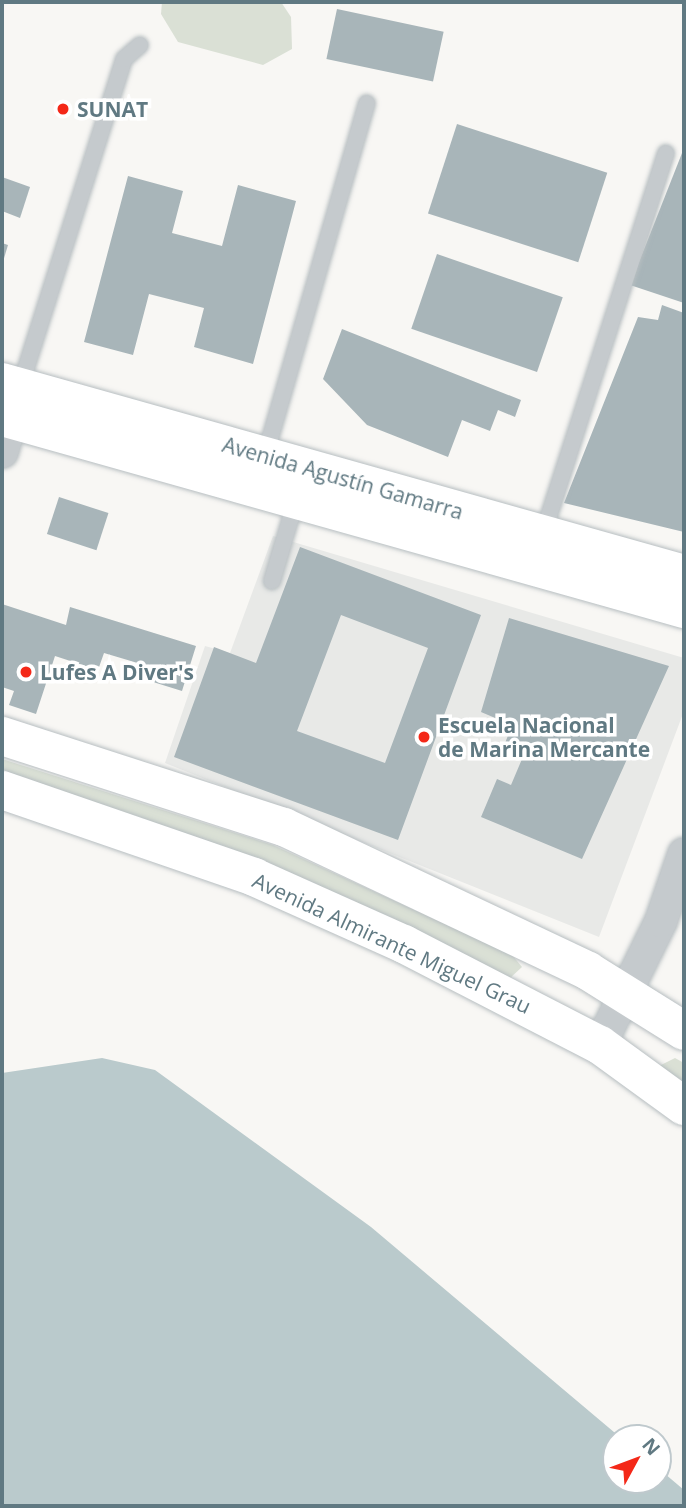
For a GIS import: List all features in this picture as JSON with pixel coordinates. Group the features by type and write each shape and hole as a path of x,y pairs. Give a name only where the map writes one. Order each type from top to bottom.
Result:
{"main road":[{"name":"Avenida Agustín Gamarra","path":"8,412 265,456 684,574"},
{"name":"Avenida Agustín Gamarra","path":"8,412 296,500 684,608"},
{"path":"2,736 284,827 443,898 626,993 684,1031"},
{"name":"Avenida Almirante Miguel Grau","path":"2,790 254,877 404,944 600,1045 684,1106"}],"street":[{"path":"600,1045 626,993 673,926 684,854"}],"lane":[{"path":"8,412 124,59 140,45"},
{"path":"265,456 367,103"},
{"path":"543,534 666,153"},
{"path":"272,581 296,500"}],"shaded area":[{"path":"162,2 281,2 291,17 292,49 263,65 178,42 161,14"},
{"name":"Escuela Nacional de Marina Mercante","path":"273,536 684,658 684,711 599,937 165,763 205,646 230,653"},
{"path":"2,759 273,845 512,955 522,967 509,979 2,783"},
{"path":"102,1058 155,1070 371,1227 604,1424 602,1424 602,1494 672,1494 672,1480 684,1490 684,1506 2,1506 2,1073"},
{"path":"675,1058 684,1063 684,1091 659,1066"}],"building":[{"path":"337,9 444,32 433,82 326,59"},
{"path":"457,124 607,173 578,262 428,213"},
{"path":"684,148 684,303 630,285"},
{"path":"128,176 183,191 172,233 222,246 238,185 296,201 253,364 194,347 204,308 149,294 133,355 84,342"},
{"path":"2,177 30,187 20,218 2,211"},
{"path":"2,243 8,245 2,265"},
{"path":"437,254 563,297 537,372 411,329"},
{"path":"662,305 684,313 684,532 564,503 638,317 658,320"},
{"path":"342,329 521,400 515,417 498,410 490,431 462,420 448,457 367,425 323,379"},
{"path":"59,497 108,513 96,550 47,534"},
{"path":"300,547 481,615 398,840 174,757 214,647 256,663","holes":["341,615 428,648 385,763 297,731"]},
{"path":"2,604 66,625 70,607 196,646 182,691 137,677 141,664 104,653 98,670 55,656 36,714 9,705 14,691 2,687"},
{"path":"509,618 669,666 582,859 481,817 497,779 511,785 522,759 502,751 512,725 481,712"}],"place":[{"name":"SUNAT","path":"63,109"},
{"name":"Lufes A Diver's","path":"26,672"},
{"name":"Escuela Nacional de Marina Mercante","path":"424,737"}]}
